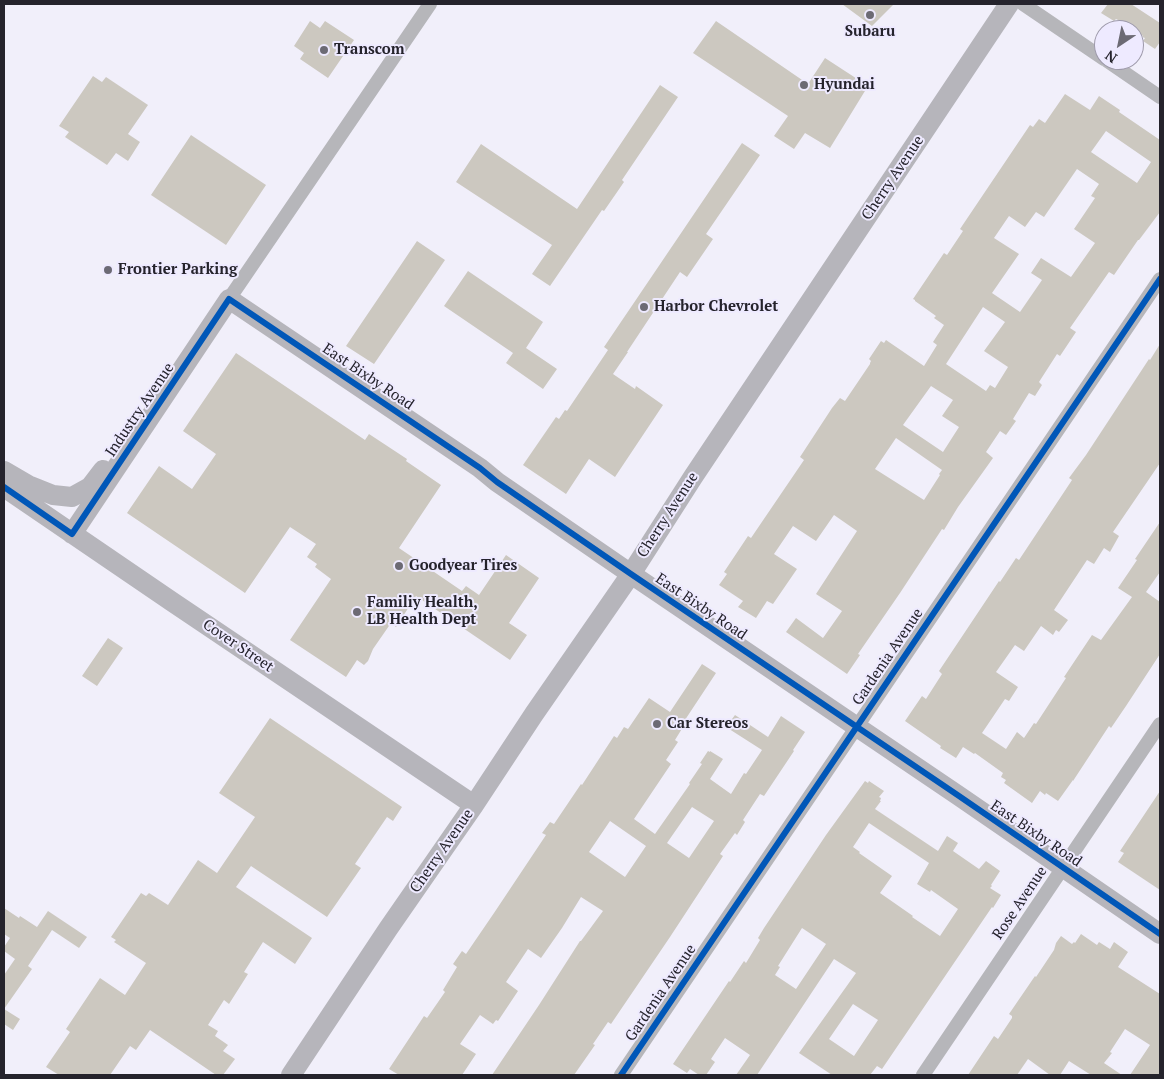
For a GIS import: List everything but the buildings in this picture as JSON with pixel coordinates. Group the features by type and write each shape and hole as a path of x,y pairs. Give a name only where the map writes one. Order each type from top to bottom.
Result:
{"street":[{"name":"Industry Avenue","path":"72,534 229,298 430,4"},
{"name":"Cherry Avenue","path":"291,1075 388,929 631,574 693,477 1009,4"},
{"path":"1023,4 1094,52"},
{"path":"1121,70 1160,97"},
{"name":"Gardenia Avenue","path":"620,1075 1160,279"},
{"name":"East Bixby Road","path":"229,298 1160,934"},
{"path":"4,471 28,485 52,495 72,496 90,487 129,437 150,418"},
{"name":"Cover Street","path":"4,486 72,534 474,805"},
{"name":"Rose Avenue","path":"923,1075 1160,724"}],"cycle path":[{"path":"621,1075 1160,279"},
{"path":"4,487 72,534 229,299 480,468 497,482 631,574 1160,934"}],"place":[{"name":"Subaru","path":"870,15"},
{"name":"Transcom","path":"324,50"},
{"name":"Hyundai","path":"804,85"},
{"name":"Frontier Parking","path":"108,270"},
{"name":"Harbor Chevrolet","path":"644,307"},
{"name":"Goodyear Tires","path":"399,566"},
{"name":"Familiy Health, LB Health Dept","path":"357,612"},
{"name":"Car Stereos","path":"657,724"}]}
